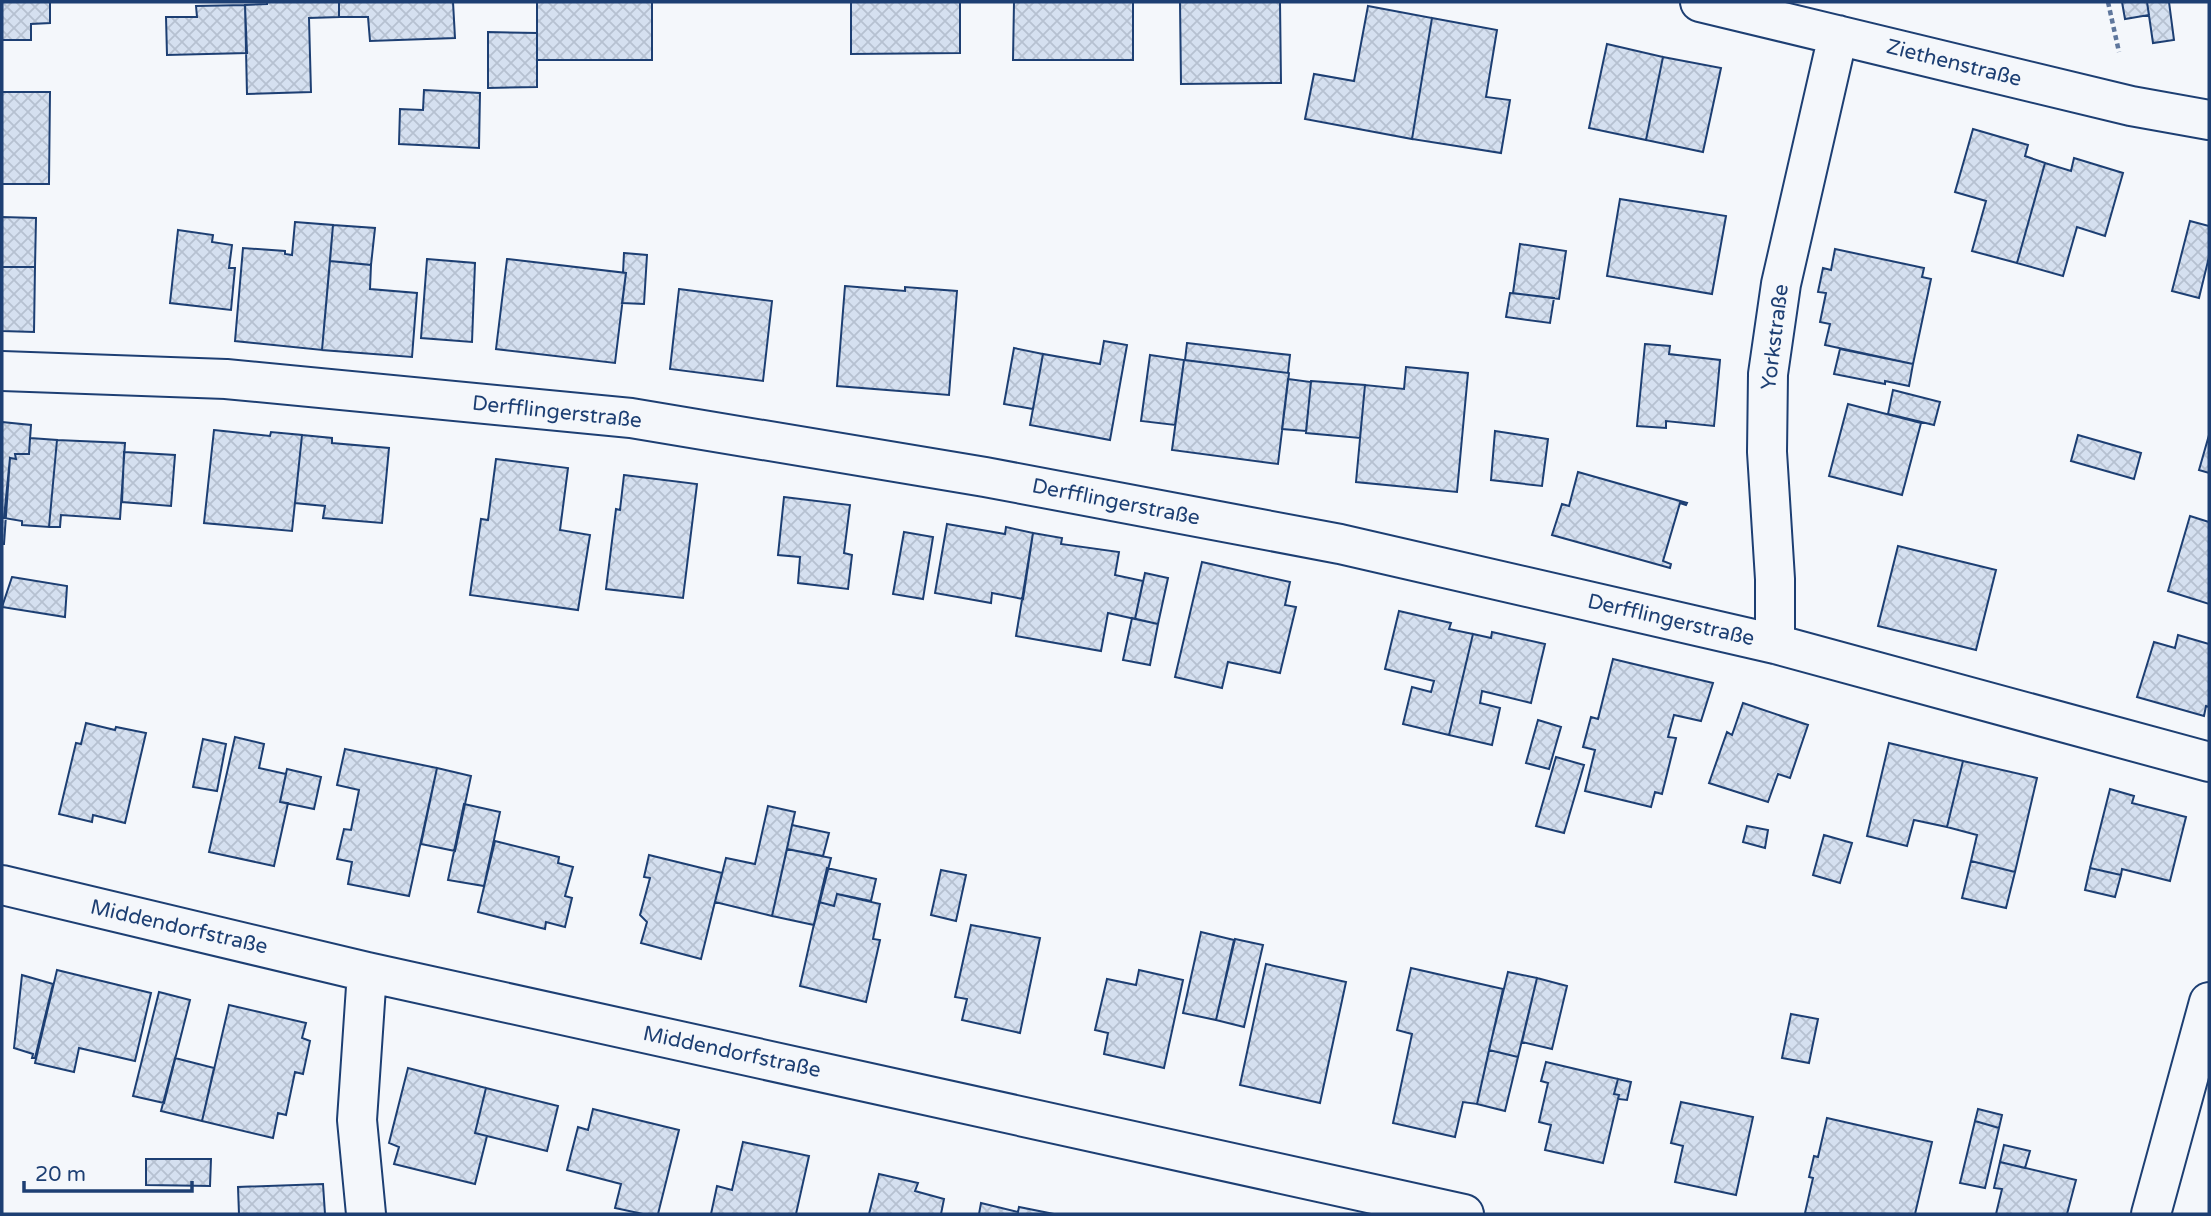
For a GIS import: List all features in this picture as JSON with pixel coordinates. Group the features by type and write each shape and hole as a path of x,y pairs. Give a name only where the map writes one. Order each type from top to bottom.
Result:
{"street":[{"name":"Ziethenstraße","path":"1700,2 2131,106 2209,120"},
{"name":"Yorkstraße","path":"1775,645 1775,579 1767,452 1768,374 1781,284 1838,35"},
{"name":"Derfflingerstraße","path":"2,371 226,379 631,418 985,477 1339,544 1775,645 2209,762"},
{"name":"Middendorfstraße","path":"2,885 367,972 1464,1214"},
{"path":"366,1214 357,1119 367,972"},
{"path":"2151,1214 2209,1002"}],"building":[{"path":"2,2 50,2 50,23 31,24 31,40 2,40"},
{"path":"267,2 339,2 339,17 309,18 311,92 247,94 245,5"},
{"path":"339,2 453,2 455,38 370,41 368,17 339,17"},
{"path":"537,2 652,2 652,60 537,60"},
{"path":"851,2 960,2 960,53 851,54"},
{"path":"1014,2 1133,2 1133,60 1013,60"},
{"path":"1180,2 1280,2 1281,83 1181,84"},
{"path":"2122,2 2147,2 2149,15 2125,19"},
{"path":"2147,2 2169,2 2174,40 2153,43"},
{"path":"245,5 247,53 167,55 166,17 197,17 196,6"},
{"path":"1368,6 1432,18 1412,139 1305,119 1314,74 1354,81"},
{"path":"1432,18 1497,30 1486,97 1510,100 1501,153 1412,139"},
{"path":"488,32 537,33 537,87 488,88"},
{"path":"1607,44 1663,57 1646,140 1589,128"},
{"path":"1663,57 1721,68 1703,152 1646,140"},
{"path":"424,90 480,93 479,148 399,144 400,109 423,110"},
{"path":"2,92 50,92 49,184 2,184"},
{"path":"1973,129 2028,145 2025,156 2045,163 2017,263 1972,251 1986,201 1955,192"},
{"path":"2074,158 2123,173 2105,236 2077,227 2063,276 2017,263 2045,163 2071,171"},
{"path":"1620,199 1726,216 1712,294 1607,276"},
{"path":"2,217 36,218 35,267 2,267"},
{"path":"2190,221 2209,226 2209,257 2199,298 2172,291"},
{"path":"295,222 333,225 322,350 235,341 243,248 285,251 285,254 292,255"},
{"path":"333,225 375,228 371,265 330,261"},
{"path":"178,230 213,235 212,242 232,245 229,268 235,268 231,310 170,303"},
{"path":"1520,244 1566,251 1559,299 1513,293"},
{"path":"1835,249 1924,268 1922,277 1931,279 1913,364 1825,345 1830,324 1820,322 1826,293 1818,292 1823,268 1831,270"},
{"path":"624,253 647,255 644,304 622,303 626,273 623,273"},
{"path":"427,259 475,263 472,342 421,338"},
{"path":"507,259 626,273 615,363 496,349"},
{"path":"330,261 371,265 370,289 417,293 412,357 322,350"},
{"path":"2,267 35,267 34,332 2,331"},
{"path":"845,286 905,291 905,287 957,291 949,395 837,386"},
{"path":"679,289 772,301 763,381 670,369"},
{"path":"1510,293 1554,298 1550,323 1506,317"},
{"path":"1104,341 1127,345 1110,440 1030,425 1043,354 1100,364"},
{"path":"1187,343 1290,355 1288,373 1185,360"},
{"path":"1645,344 1670,346 1669,354 1720,360 1714,426 1666,421 1666,428 1637,426"},
{"path":"1014,348 1043,354 1033,409 1004,404"},
{"path":"1840,349 1913,364 1909,386 1834,374"},
{"path":"1150,355 1184,360 1175,425 1141,421"},
{"path":"1184,360 1289,373 1278,464 1172,450"},
{"path":"1406,367 1468,373 1457,492 1356,482 1365,385 1404,389"},
{"path":"1288,379 1311,382 1306,431 1282,429"},
{"path":"1311,381 1365,385 1360,438 1306,433"},
{"path":"1893,390 1940,402 1934,425 1888,414"},
{"path":"1848,404 1921,423 1902,495 1829,476"},
{"path":"2,422 31,425 29,454 15,454 16,459 10,458 4,544 2,544"},
{"path":"214,430 270,436 271,432 302,435 292,531 204,523"},
{"path":"1495,431 1548,439 1542,486 1491,480"},
{"path":"302,435 332,438 332,443 389,448 382,523 323,518 325,506 295,503"},
{"path":"2078,435 2141,453 2134,479 2071,461"},
{"path":"2209,435 2209,473 2199,470"},
{"path":"30,438 57,440 49,527 22,525 22,521 4,518 10,458 16,459 15,454 29,454"},
{"path":"57,440 125,443 120,519 61,515 60,527 49,527"},
{"path":"124,452 175,455 171,506 122,502"},
{"path":"496,459 568,468 560,530 590,535 578,610 470,595 481,519 488,520"},
{"path":"1578,472 1687,503 1680,503 1663,561 1671,564 1670,568 1552,535 1562,504 1569,506"},
{"path":"624,475 697,484 683,598 606,589 616,509 620,510"},
{"path":"784,497 850,505 844,553 852,555 848,589 798,583 800,557 778,555"},
{"path":"2190,516 2209,522 2209,604 2168,591"},
{"path":"947,524 1005,534 1006,527 1033,533 1023,599 992,593 991,603 935,593"},
{"path":"904,532 933,537 923,599 893,594"},
{"path":"1033,533 1062,538 1061,544 1119,552 1115,575 1143,581 1135,619 1108,613 1101,651 1016,636"},
{"path":"1898,546 1996,570 1976,650 1878,626"},
{"path":"1202,562 1290,582 1285,605 1296,607 1280,673 1228,662 1222,688 1175,677"},
{"path":"1145,573 1168,578 1158,624 1135,619"},
{"path":"12,577 67,586 65,617 2,607"},
{"path":"1399,611 1451,623 1449,629 1473,634 1449,735 1403,724 1412,687 1431,692 1434,681 1385,669"},
{"path":"1132,618 1158,624 1150,665 1123,660"},
{"path":"1492,632 1545,644 1531,703 1482,691 1480,703 1500,708 1492,745 1449,735 1473,634 1491,638"},
{"path":"2178,635 2209,644 2209,707 2206,706 2204,716 2137,697 2154,642 2175,648"},
{"path":"1613,659 1713,683 1701,721 1674,715 1668,737 1676,738 1662,794 1655,792 1651,807 1585,791 1595,750 1583,747 1591,717 1598,719"},
{"path":"1743,703 1808,725 1790,778 1778,774 1768,802 1709,783 1727,732 1732,735"},
{"path":"1538,720 1561,727 1549,769 1526,763"},
{"path":"86,723 115,730 116,727 146,733 125,823 93,815 92,822 59,814 76,743 81,744"},
{"path":"235,737 264,744 259,768 286,774 280,802 288,803 274,866 209,852"},
{"path":"203,739 226,744 217,791 193,787"},
{"path":"1889,743 1963,761 1947,827 1914,820 1907,846 1867,836"},
{"path":"345,749 437,768 409,896 348,884 352,862 337,859 344,829 351,830 359,790 337,785"},
{"path":"1556,757 1584,765 1564,833 1536,826"},
{"path":"1963,761 2037,778 2015,872 1971,861 1977,835 1947,827"},
{"path":"437,768 471,776 455,851 421,844"},
{"path":"287,769 321,777 314,809 280,802"},
{"path":"2110,789 2134,796 2132,803 2186,817 2170,881 2122,869 2121,875 2090,868"},
{"path":"464,804 500,812 484,886 448,880"},
{"path":"768,806 795,812 772,916 715,902 726,858 755,864"},
{"path":"792,825 829,833 823,856 787,849"},
{"path":"1747,826 1768,830 1765,848 1743,842"},
{"path":"1824,835 1852,843 1840,883 1813,875"},
{"path":"495,841 559,857 558,863 573,867 565,896 572,898 565,927 546,922 545,929 478,912"},
{"path":"787,849 831,858 814,925 772,916"},
{"path":"649,855 722,873 701,959 641,943 647,922 640,915 650,878 644,877"},
{"path":"1971,861 2015,872 2006,908 1962,898"},
{"path":"827,868 876,879 871,901 837,894 834,906 819,902"},
{"path":"2090,868 2121,875 2115,897 2085,890"},
{"path":"941,870 966,875 956,921 931,915"},
{"path":"837,894 880,904 873,939 880,940 866,1002 800,986 819,902 834,906"},
{"path":"971,925 1040,938 1020,1033 962,1020 967,999 955,997"},
{"path":"1201,932 1234,940 1216,1020 1183,1013"},
{"path":"1235,939 1263,945 1244,1027 1216,1020"},
{"path":"1266,964 1346,982 1320,1103 1240,1085"},
{"path":"1411,968 1503,989 1477,1104 1463,1102 1455,1137 1393,1123 1412,1034 1397,1030"},
{"path":"57,970 151,993 135,1061 79,1048 74,1072 35,1063"},
{"path":"1139,970 1183,980 1164,1068 1104,1054 1108,1033 1095,1030 1107,979 1136,985"},
{"path":"1508,972 1537,978 1518,1057 1489,1050"},
{"path":"22,975 53,984 35,1058 32,1058 33,1054 14,1048"},
{"path":"1537,978 1567,986 1552,1049 1522,1042"},
{"path":"159,992 190,1000 164,1103 133,1096"},
{"path":"229,1005 306,1023 302,1038 310,1041 303,1074 295,1072 286,1115 278,1113 273,1138 202,1121"},
{"path":"1791,1014 1818,1019 1809,1063 1782,1058"},
{"path":"1489,1050 1518,1057 1505,1111 1477,1104"},
{"path":"175,1058 214,1068 202,1121 161,1111"},
{"path":"1546,1062 1618,1079 1614,1094 1619,1095 1603,1163 1545,1150 1551,1125 1539,1122 1548,1083 1541,1081"},
{"path":"408,1068 486,1088 475,1133 487,1136 475,1184 394,1164 399,1147 389,1143"},
{"path":"1618,1079 1631,1082 1627,1100 1618,1099 1619,1095 1614,1094"},
{"path":"486,1088 558,1106 547,1151 475,1133"},
{"path":"1681,1102 1753,1117 1736,1195 1675,1182 1683,1146 1671,1143"},
{"path":"593,1109 679,1130 658,1214 615,1208 621,1184 567,1170 578,1127 588,1130"},
{"path":"1978,1109 2002,1115 1999,1128 1975,1121"},
{"path":"1827,1118 1932,1142 1915,1214 1805,1213 1813,1178 1809,1177 1814,1156 1818,1157"},
{"path":"1975,1121 1999,1128 1985,1188 1960,1183"},
{"path":"743,1142 809,1156 796,1214 711,1214 717,1186 732,1190"},
{"path":"2004,1145 2030,1151 2025,1168 2000,1162"},
{"path":"146,1159 211,1159 210,1186 146,1185"},
{"path":"2000,1162 2076,1180 2067,1214 1996,1214 2002,1189 1994,1188"},
{"path":"879,1174 918,1183 915,1191 944,1199 941,1214 869,1214"},
{"path":"323,1184 325,1214 239,1214 238,1187"},
{"path":"981,1203 1018,1212 1019,1207 1054,1214 979,1214"}]}
